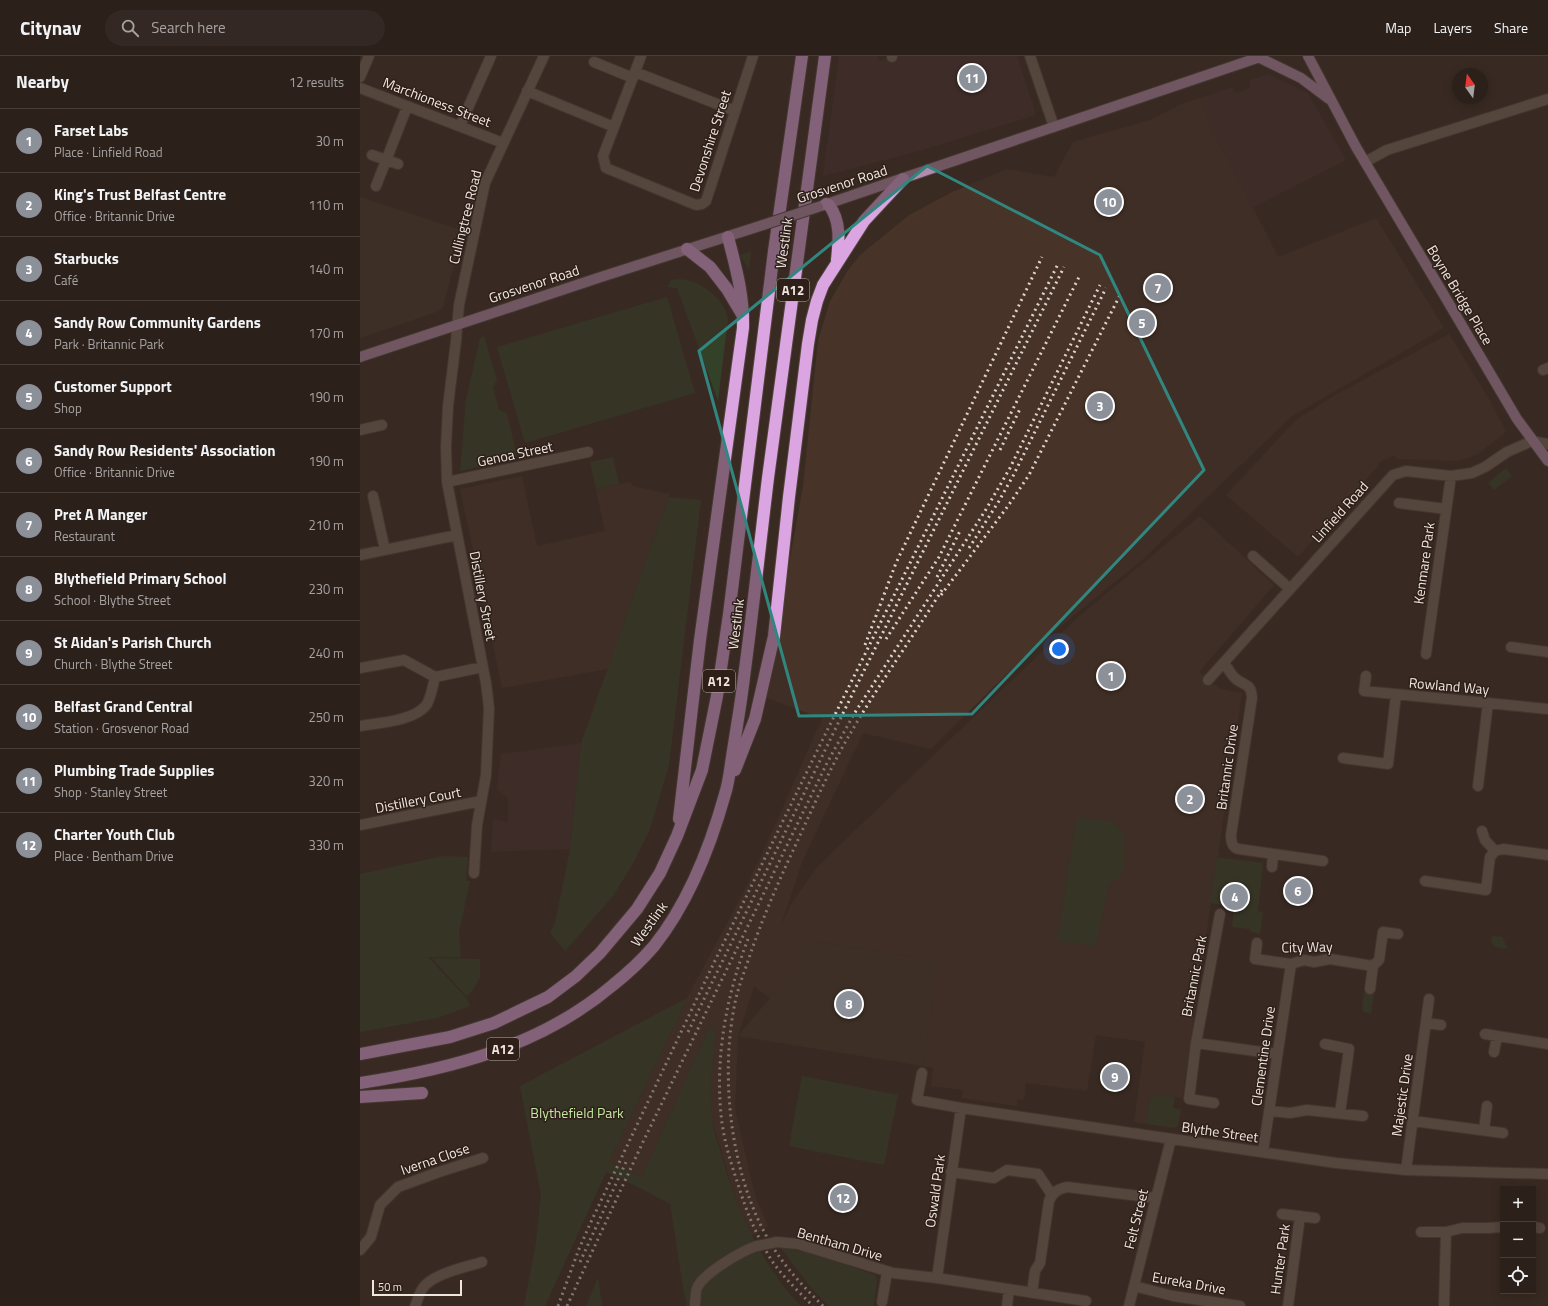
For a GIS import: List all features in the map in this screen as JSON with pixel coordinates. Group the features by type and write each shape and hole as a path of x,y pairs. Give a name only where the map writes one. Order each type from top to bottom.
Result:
{"highway":[{"name":"Westlink","path":"360,1054 450,1037 494,1023 548,997 576,976 600,953 637,909 660,874 677,836 702,770 717,696 729,614 774,251 802,56"},
{"name":"Westlink","path":"360,1082 411,1075 460,1063 502,1049 541,1033 574,1014 602,995 629,972 652,948 674,918 692,887 710,842 726,792 739,715 825,56"},
{"path":"726,792 755,719 774,636 789,497 812,320 817,301 824,285 864,221 903,179"},
{"path":"822,206 829,205 836,220 839,235 837,263"},
{"path":"677,836 700,640 743,317 740,282 728,237"},
{"path":"687,249 710,267 727,289 743,317"},
{"path":"360,1097 422,1093"}],"main road":[{"name":"Grosvenor Road","path":"360,357 903,179 1261,56"},
{"path":"1261,56 1301,78 1333,102"},
{"name":"Boyne Bridge Place","path":"1308,56 1365,162 1513,412 1532,441 1548,461"}],"street":[{"path":"360,77 369,56"},
{"path":"460,126 491,56"},
{"name":"Cullingtree Road","path":"457,324 459,305 485,183 544,56"},
{"path":"527,91 614,127 641,56"},
{"name":"Devonshire Street","path":"614,127 603,156 606,168 696,205 702,204 706,201 753,56"},
{"path":"1030,56 1054,127"},
{"path":"594,62 735,111"},
{"name":"Marchioness Street","path":"360,88 503,143"},
{"path":"1365,162 1387,150 1548,99"},
{"path":"376,186 407,107"},
{"path":"372,154 398,164"},
{"name":"Distillery Street","path":"457,324 448,406 446,447 447,482 486,683 489,708 486,775 477,825 474,873"},
{"path":"360,430 382,425"},
{"path":"1532,441 1548,444"},
{"name":"Linfield Road","path":"1208,680 1393,475 1406,471 1451,476 1472,473 1485,467 1507,452 1532,441"},
{"name":"Genoa Street","path":"447,482 588,452"},
{"name":"Kenmare Park","path":"1426,654 1451,476"},
{"path":"373,496 385,550"},
{"path":"1399,503 1446,509"},
{"path":"360,555 457,535"},
{"path":"1253,556 1290,588"},
{"path":"1511,647 1548,652"},
{"path":"360,668 404,660 435,677 483,668"},
{"name":"Britannic Drive","path":"1224,663 1236,679 1248,686 1252,691 1231,842 1236,849 1323,861"},
{"name":"Rowland Way","path":"1366,676 1364,691 1548,709"},
{"path":"360,726 419,713 427,704 435,677"},
{"path":"1343,758 1388,764 1396,695"},
{"path":"1478,786 1488,703"},
{"name":"Distillery Court","path":"360,825 481,801"},
{"path":"1482,830 1485,840 1495,850"},
{"path":"1425,881 1486,890 1490,857 1495,850 1503,849 1548,855"},
{"path":"1272,867 1273,854"},
{"name":"Britannic Park","path":"1214,1103 1189,1099 1196,1043 1220,914"},
{"path":"1370,989 1373,966 1379,960 1383,932 1398,934"},
{"name":"City Way","path":"1257,943 1255,959 1291,964 1304,960 1314,962 1330,959 1373,966"},
{"name":"Clementine Drive","path":"1263,1152 1291,964"},
{"name":"Majestic Drive","path":"1406,1170 1429,999"},
{"path":"1426,1023 1441,1025"},
{"path":"1485,1034 1548,1044"},
{"path":"1494,1052 1497,1036"},
{"path":"1196,1043 1277,1054"},
{"path":"1324,1044 1349,1049 1340,1113"},
{"name":"Blythe Street","path":"922,1073 917,1100 961,1108 1263,1152 1406,1170 1548,1174"},
{"path":"1484,1130 1487,1106"},
{"name":"Oswald Park","path":"937,1278 961,1108"},
{"path":"1269,1111 1290,1113 1307,1110 1363,1116"},
{"path":"1413,1120 1503,1132"},
{"name":"Felt Street","path":"1129,1306 1171,1139"},
{"name":"Iverna Close","path":"360,1250 372,1237 380,1205 398,1187 483,1158"},
{"path":"951,1172 994,1178 1007,1170 1038,1174 1052,1195"},
{"path":"1032,1293 1035,1271 1040,1263 1049,1201 1058,1189 1067,1187 1156,1198"},
{"path":"1282,1214 1314,1218"},
{"name":"Hunter Park","path":"1288,1306 1300,1216"},
{"path":"1421,1232 1446,1232 1462,1228 1500,1227"},
{"path":"1444,1306 1446,1232"},
{"name":"Bentham Drive","path":"695,1304 698,1286 714,1269 747,1250 778,1242 805,1246 887,1272 937,1278 1086,1301"},
{"path":"415,1306 423,1288 431,1280 444,1274 482,1262"},
{"name":"Bentham Drive","path":"882,1302 887,1272"},
{"name":"Eureka Drive","path":"1134,1286 1173,1296 1240,1306"},
{"path":"1007,1306 1009,1289"}],"highlighted area":[{"path":"927,166 1100,255 1204,470 972,714 799,716 699,351"}],"shaded area":[{"path":"839,56 877,56 879,61 895,56 1017,56 1036,115 919,151 823,176"},
{"path":"1268,74 1308,93 1346,160 1252,208 1227,156 1212,132 1200,98 1232,87 1236,93 1250,88 1250,80"},
{"path":"1200,98 1212,132 1227,156 1278,257 1376,218 1444,328 1292,416 1142,560 1029,652 931,749 863,733 802,862 780,928 790,906 818,866 1078,617 1200,516 1274,585 1199,672 1221,689 1242,693 1182,1098 1155,1094 1154,1098 1150,1098 1146,1124 1134,1122 1145,1042 1096,1035 1087,1091 1026,1083 1024,1100 1017,1099 1017,1106 962,1098 963,1090 931,1086 933,1068 923,1066 939,961 812,941 770,998 754,986 738,1036 735,1108 757,1201 768,1226 752,1236 736,1201 712,1120 710,1087 716,1030 709,1027 642,1177 609,1162 687,998 743,893 823,719 765,697 803,486 818,340 830,301 848,270 860,255 909,215 952,192 1007,169 1054,177 1073,142 1150,120 1181,104"},
{"path":"360,197 463,231 443,307 439,311 360,338"},
{"path":"1449,334 1489,399 1506,432 1478,454 1459,461 1397,459 1395,455 1378,463 1379,467 1375,469 1298,557 1226,495 1296,420 1335,395"},
{"path":"522,476 537,546 605,531 596,489 631,482 632,486 670,494 608,669 502,688 460,489"},
{"path":"581,743 570,849 491,852 493,819 508,822 508,798 497,789 501,754"},
{"path":"811,941 939,961 923,1066 738,1036 770,998"}],"green space":[{"path":"751,251 749,270 740,255"},
{"path":"677,279 694,282 710,291 722,304 726,311 728,319 718,401 677,288 667,287 671,280"},
{"path":"667,297 695,393 525,443 497,347"},
{"path":"484,336 497,380 493,387 499,410 507,413 517,458 460,471 466,399 480,338"},
{"path":"613,457 619,484 596,489 590,462"},
{"path":"1506,468 1512,476 1494,490 1488,483"},
{"path":"669,497 701,500 669,765 650,829 634,862 613,896 565,951 550,933 555,923 570,849 581,743"},
{"path":"1077,817 1113,822 1123,833 1125,846 1123,873 1108,886 1098,938 1094,946 1057,940"},
{"path":"443,856 468,857 466,881 470,881 459,932 461,957 428,957 466,998 470,1006 437,1018 360,1032 360,874"},
{"path":"1217,857 1263,863 1258,911 1263,912 1260,934 1251,932 1249,929 1232,927 1234,907 1210,903"},
{"path":"1492,936 1502,937 1508,949 1495,947 1491,942"},
{"path":"432,958 480,959 480,978 469,995 466,996"},
{"path":"1364,992 1374,994 1371,1013 1364,1012 1362,1009"},
{"name":"Blythefield Park","path":"687,998 609,1162 642,1177 709,1027 716,1030 711,1107 714,1130 726,1171 741,1213 761,1253 786,1290 801,1306 687,1306 670,1204 606,1172 545,1306 524,1306 536,1242 541,1195 520,1086"},
{"path":"802,1076 898,1095 884,1165 789,1146"},
{"path":"1155,1094 1175,1097 1173,1108 1181,1109 1178,1125 1175,1128 1146,1124 1150,1097 1154,1098"},
{"path":"781,1248 806,1252 875,1275 877,1280 874,1306 829,1306 812,1289"},
{"path":"598,1278 602,1304 601,1306 586,1306"}],"railway":[{"path":"865,645 896,563 1042,257"},
{"path":"558,1306 590,1224 710,971 1058,264"},
{"path":"688,1032 847,705 1064,267"},
{"path":"886,639 939,557 1080,275"},
{"path":"567,1306 642,1144 827,763 854,714 985,511 1010,468 1100,285"},
{"path":"969,548 1013,476 1106,288"},
{"path":"941,595 1008,506 1029,475 1120,295"},
{"path":"1000,450 1020,409"},
{"path":"937,577 961,529"},
{"path":"823,1306 806,1289 781,1259 764,1232 750,1201 740,1168 733,1133 729,1098 728,1063 736,998 757,937 778,883 835,761 878,688 942,590"},
{"path":"748,939 734,983 724,1029 720,1076 720,1100 723,1131 728,1154 741,1194 761,1243 772,1261 792,1285 813,1306"},
{"path":"580,1262 626,1162"}],"place":[{"name":"Plumbing Trade Supplies","path":"972,78"},
{"name":"Belfast Grand Central","path":"1109,202"},
{"name":"Pret A Manger","path":"1158,288"},
{"name":"Customer Support","path":"1142,323"},
{"name":"Starbucks","path":"1100,406"},
{"name":"Farset Labs","path":"1111,676"},
{"name":"King's Trust Belfast Centre","path":"1190,799"},
{"name":"Sandy Row Residents' Association","path":"1298,891"},
{"name":"Sandy Row Community Gardens","path":"1235,897"},
{"name":"Blythefield Primary School","path":"849,1004"},
{"name":"St Aidan's Parish Church","path":"1115,1077"},
{"name":"Charter Youth Club","path":"843,1198"}]}
